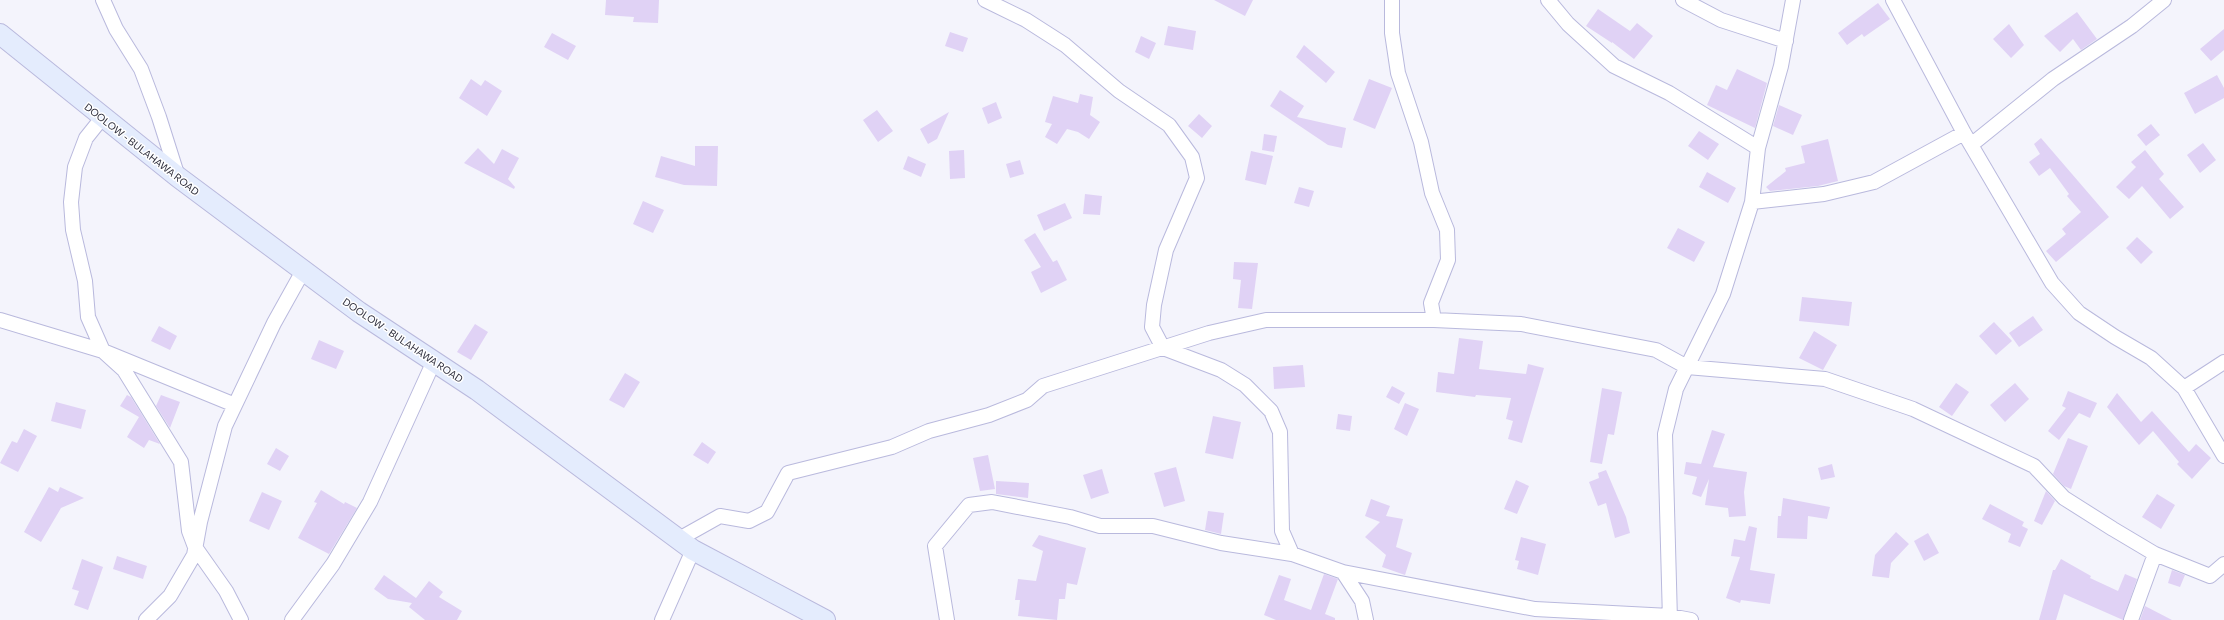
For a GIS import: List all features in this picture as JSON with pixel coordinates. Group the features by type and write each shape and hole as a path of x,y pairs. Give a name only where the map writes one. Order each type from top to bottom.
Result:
{"main road":[{"name":"DOOLOW - BULAHAWA ROAD","path":"0,34 178,178 359,312 477,390 630,505 686,545 824,620"}],"street":[{"path":"103,0 116,29 142,69 178,178"},
{"path":"985,0 1026,20 1065,45 1119,91 1169,125 1192,158 1197,178 1166,250 1154,305 1152,327 1163,348 1221,370 1245,386 1271,411 1280,432 1282,531 1292,554"},
{"path":"1392,0 1392,34 1398,73 1421,142 1432,193 1447,230 1448,260 1431,304 1434,320"},
{"path":"1548,0 1568,24 1614,66 1669,93 1758,148"},
{"path":"1683,0 1721,20 1786,42"},
{"path":"1670,618 1665,434 1676,388 1723,294 1752,202 1758,148 1781,66 1793,0"},
{"path":"1971,145 2053,79 2132,26 2164,0"},
{"path":"1897,2 1964,133 2052,283 2079,313 2115,337 2151,358 2184,388 2224,456"},
{"path":"102,118 86,138 75,167 70,202 73,230 85,281 88,317 103,351 124,370 181,462 189,531 195,547 226,591 240,620"},
{"path":"1752,202 1824,194 1874,182 1964,133"},
{"path":"146,620 170,596 194,555 200,522 226,426 274,323 303,271"},
{"path":"0,320 103,351 235,405"},
{"path":"662,620 686,545 720,516 749,521 767,512 788,474 892,447 929,431 989,415 1027,400 1044,386 1209,333 1266,320 1434,320 1521,324 1656,350 1686,367 1825,379 1913,409 2034,466 2064,498 2155,554 2210,576 2224,564"},
{"path":"292,620 333,564 370,502 434,362"},
{"path":"2184,388 2224,362"},
{"path":"947,620 935,546 968,505 992,502 1070,517 1100,526 1152,526 1221,543 1292,554 1343,572 1536,610 1691,620"},
{"path":"2131,620 2155,554"},
{"path":"1343,572 1362,600 1366,620"}],"building":[{"path":"606,0 659,0 658,23 633,22 634,17 605,15"},
{"path":"1214,0 1253,0 1245,16"},
{"path":"1878,3 1890,19 1864,37 1862,34 1847,45 1838,33"},
{"path":"1598,9 1630,31 1637,23 1653,36 1634,59 1612,42 1586,26"},
{"path":"2077,12 2097,39 2081,50 2073,39 2060,52 2044,36"},
{"path":"2009,24 2024,45 2011,58 1993,39"},
{"path":"1168,26 1196,31 1193,50 1164,45"},
{"path":"2224,29 2224,50 2211,61 2200,49"},
{"path":"950,32 968,38 963,52 945,46"},
{"path":"552,33 576,46 568,60 544,47"},
{"path":"1141,36 1156,43 1149,59 1135,52"},
{"path":"1304,45 1335,72 1326,83 1296,57"},
{"path":"1737,69 1767,83 1755,128 1707,105 1716,85 1727,90"},
{"path":"2217,75 2224,88 2224,98 2195,114 2184,93"},
{"path":"471,79 481,86 485,80 502,91 487,116 459,98"},
{"path":"1369,79 1392,88 1375,129 1353,120"},
{"path":"1280,90 1304,106 1297,117 1346,128 1342,148 1328,145 1270,106"},
{"path":"1080,94 1093,97 1090,115 1100,122 1089,139 1078,132 1067,129 1057,144 1045,137 1052,124 1045,122 1053,96 1078,103"},
{"path":"996,102 1002,118 988,124 982,108"},
{"path":"1779,105 1802,115 1793,135 1773,126"},
{"path":"877,110 893,131 878,142 863,120"},
{"path":"949,112 937,139 928,144 920,129"},
{"path":"1199,114 1212,126 1202,138 1188,126"},
{"path":"2151,124 2160,135 2146,146 2137,135"},
{"path":"1699,131 1719,144 1708,160 1688,146"},
{"path":"1264,134 1277,136 1274,152 1262,150"},
{"path":"2041,138 2109,217 2056,262 2046,251 2066,234 2062,229 2081,212 2067,196 2069,194 2050,168 2039,176 2029,162 2040,154 2034,144"},
{"path":"1828,139 1838,181 1818,186 1770,191 1766,187 1786,171 1785,168 1805,163 1801,146"},
{"path":"2203,143 2216,160 2200,173 2187,155"},
{"path":"695,146 718,146 717,186 684,185 655,177 661,156 695,166"},
{"path":"478,148 494,164 502,149 519,158 508,179 515,187 514,189 464,163"},
{"path":"964,150 965,178 950,179 949,151"},
{"path":"2145,150 2164,174 2159,179 2184,207 2170,219 2142,186 2129,199 2116,187 2136,167 2131,162"},
{"path":"1251,151 1273,156 1266,185 1245,180"},
{"path":"908,156 926,164 921,177 903,169"},
{"path":"1020,160 1024,174 1010,178 1006,164"},
{"path":"1707,172 1736,188 1728,203 1699,187"},
{"path":"1299,187 1314,191 1309,207 1294,203"},
{"path":"1085,194 1102,196 1100,215 1083,214"},
{"path":"643,201 664,210 653,233 633,224"},
{"path":"1065,203 1072,218 1044,231 1037,215"},
{"path":"1678,228 1705,242 1694,262 1667,248"},
{"path":"1035,233 1053,262 1057,260 1067,280 1041,293 1031,272 1041,267 1024,240"},
{"path":"2137,237 2153,252 2141,264 2126,248"},
{"path":"1234,262 1258,263 1252,309 1238,308 1241,280 1233,279"},
{"path":"1802,297 1852,302 1849,326 1799,321"},
{"path":"2033,316 2043,330 2019,347 2009,333"},
{"path":"1994,322 2012,341 1996,355 1979,336"},
{"path":"475,324 488,332 471,360 457,352"},
{"path":"159,326 177,336 170,350 151,341"},
{"path":"1814,331 1837,345 1823,370 1799,358"},
{"path":"1459,338 1483,341 1479,369 1526,374 1528,364 1544,368 1522,443 1508,439 1513,421 1506,419 1511,398 1476,395 1475,397 1436,392 1438,372 1454,374"},
{"path":"319,340 344,351 336,369 311,359"},
{"path":"1303,365 1305,387 1274,389 1273,367"},
{"path":"625,373 640,382 624,408 609,400"},
{"path":"1956,383 1969,392 1952,416 1939,407"},
{"path":"2015,383 2029,399 2005,422 1990,405"},
{"path":"1392,386 1405,393 1399,404 1386,397"},
{"path":"1602,388 1622,392 1614,435 1608,434 1602,464 1590,462"},
{"path":"2068,391 2097,403 2090,418 2079,413 2059,440 2048,431 2066,408 2062,406"},
{"path":"2117,393 2141,422 2152,411 2189,452 2196,444 2211,458 2192,479 2177,464 2179,462 2153,431 2139,445 2107,407"},
{"path":"127,395 131,397 160,444 149,440 144,448 127,437 139,417 120,406"},
{"path":"161,395 180,402 170,428 156,406"},
{"path":"56,402 86,410 81,429 51,421"},
{"path":"1405,403 1419,409 1407,436 1394,429"},
{"path":"1338,414 1352,416 1350,431 1336,429"},
{"path":"1213,416 1241,422 1233,459 1205,453"},
{"path":"24,429 37,436 18,472 0,463 12,441 17,443"},
{"path":"1712,430 1725,434 1713,467 1747,472 1744,492 1746,516 1729,517 1728,508 1705,505 1709,479 1701,497 1692,494 1697,477 1684,474 1686,462 1701,464"},
{"path":"2068,438 2088,446 2071,489 2064,486 2053,474"},
{"path":"702,442 716,452 708,464 693,455"},
{"path":"276,448 289,456 280,471 267,464"},
{"path":"988,455 995,489 980,491 973,458"},
{"path":"1832,464 1835,477 1821,480 1818,468"},
{"path":"1176,467 1185,501 1164,507 1154,473"},
{"path":"1102,469 1109,493 1091,499 1083,475"},
{"path":"1606,470 1626,517 1630,533 1615,538 1606,503 1598,506 1589,482 1599,478 1598,473"},
{"path":"1516,480 1529,486 1517,514 1504,509"},
{"path":"996,481 1029,483 1028,498 996,494"},
{"path":"49,487 58,492 60,487 84,498 61,508 41,542 24,532"},
{"path":"321,490 344,504 345,502 357,508 329,554 298,538 317,503 314,502"},
{"path":"2046,491 2055,501 2042,525 2034,521"},
{"path":"262,492 282,501 269,530 249,521"},
{"path":"2157,494 2175,505 2161,529 2142,517"},
{"path":"1783,498 1830,507 1827,519 1808,516 1807,539 1777,538 1778,516 1781,516"},
{"path":"1371,499 1390,506 1386,516 1403,519 1396,547 1412,553 1405,575 1382,567 1386,555 1365,537 1380,522 1365,516"},
{"path":"1990,504 2024,522 2022,526 2028,529 2020,547 2008,542 2011,534 1982,519"},
{"path":"1208,511 1224,513 1221,534 1205,530"},
{"path":"1749,526 1757,528 1750,570 1775,574 1770,604 1741,600 1740,603 1726,598 1740,557 1731,556 1734,539 1745,541"},
{"path":"1896,532 1909,544 1891,563 1889,578 1872,576 1875,555"},
{"path":"1928,533 1939,553 1924,561 1914,541"},
{"path":"1039,535 1086,548 1077,585 1067,583 1065,599 1059,599 1057,620 1018,616 1020,600 1015,600 1018,579 1036,581 1043,551 1032,546"},
{"path":"1521,537 1546,544 1538,575 1517,569 1519,561 1515,560"},
{"path":"117,556 147,566 143,579 113,569"},
{"path":"82,559 103,567 88,610 74,605 79,591 72,589"},
{"path":"2061,559 2091,576 2090,578 2118,591 2125,574 2137,579 2123,620 2064,594 2056,620 2039,620 2053,570 2055,570"},
{"path":"2172,570 2185,575 2180,587 2168,583"},
{"path":"1324,574 1338,579 1325,614 1335,618 1335,620 1276,620 1264,615 1279,575 1291,579 1284,600 1311,610"},
{"path":"384,575 416,598 429,581 443,592 439,597 462,611 457,620 425,620 409,607 412,603 388,599 374,589"},
{"path":"2145,606 2172,620 2140,620"}]}
